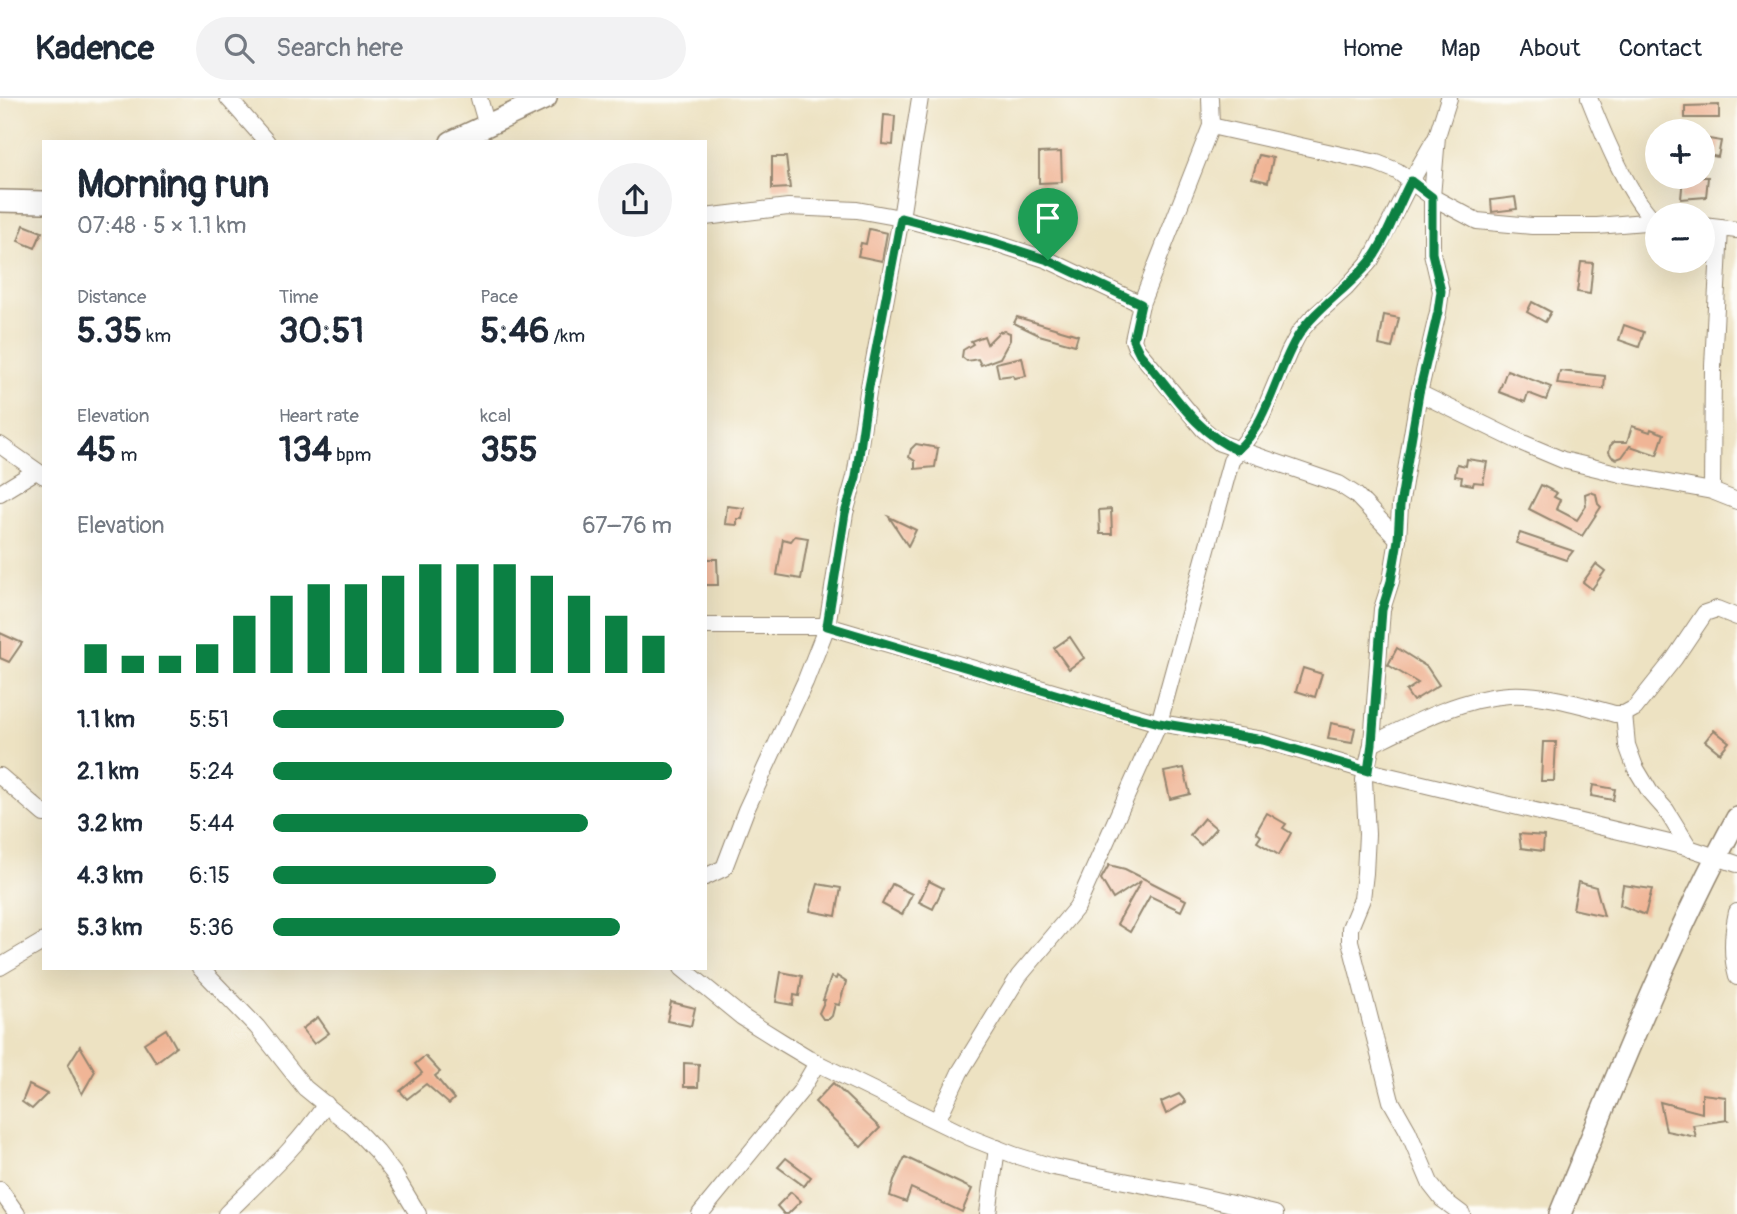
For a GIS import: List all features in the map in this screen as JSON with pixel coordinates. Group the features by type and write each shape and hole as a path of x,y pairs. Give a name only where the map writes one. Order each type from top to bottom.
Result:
{"street":[{"path":"228,98 265,140"},
{"path":"479,98 487,126"},
{"path":"456,140 546,98"},
{"path":"707,876 724,868 746,810 805,682 827,626 845,513 856,477 868,392 901,218 920,98"},
{"path":"1210,98 1211,126 1141,304 1133,340 1140,354 1203,429 1220,443 1339,484 1356,495 1398,540"},
{"path":"937,1121 960,1072 1019,976 1076,907 1159,723 1231,461 1260,421 1299,333 1371,260 1437,136 1449,98"},
{"path":"1589,98 1602,132 1645,208"},
{"path":"1211,126 1377,163 1476,221 1532,226 1597,226 1645,222"},
{"path":"1437,136 1432,197 1432,253 1441,291 1419,393 1400,506 1398,540 1379,633 1372,744 1364,780 1367,834 1365,873 1362,899 1350,928 1350,941 1391,1101 1408,1131 1431,1185 1442,1199 1462,1214"},
{"path":"0,201 42,202"},
{"path":"707,217 799,207 858,210 901,218 1048,260 1141,304"},
{"path":"1715,227 1737,230"},
{"path":"1712,491 1713,366 1720,228"},
{"path":"1419,393 1563,460 1712,491 1737,501"},
{"path":"0,445 40,474 0,493"},
{"path":"1372,744 1444,711 1508,695 1540,696 1624,714 1636,708 1705,613 1717,609 1737,617"},
{"path":"707,626 827,626 1159,723 1263,740 1368,771 1690,849 1737,864"},
{"path":"1624,714 1627,745 1635,767 1690,849"},
{"path":"0,776 42,812"},
{"path":"1560,1214 1662,971 1715,858 1737,818"},
{"path":"1737,912 1732,931 1737,976"},
{"path":"0,967 42,943"},
{"path":"202,970 257,1027 305,1088 353,1127 377,1152 418,1214"},
{"path":"684,970 742,1017 817,1063 997,1148 1053,1167 1275,1214"},
{"path":"699,1214 800,1092 817,1063"},
{"path":"226,1214 309,1130 326,1104"},
{"path":"988,1214 997,1148"}],"building":[{"path":"1719,105 1719,118 1685,118 1685,106"},
{"path":"884,115 895,116 893,145 882,144"},
{"path":"1715,140 1721,141 1718,157 1715,156"},
{"path":"1061,152 1062,182 1039,183 1039,153"},
{"path":"1259,155 1273,158 1268,182 1252,178"},
{"path":"772,157 786,157 790,188 772,189"},
{"path":"1682,189 1707,189 1706,197 1681,199"},
{"path":"1515,197 1517,209 1492,212 1491,200"},
{"path":"24,225 42,232 35,248 18,241"},
{"path":"869,229 887,233 882,261 858,256 861,243 866,244"},
{"path":"1581,262 1593,263 1590,294 1577,292"},
{"path":"1532,302 1551,312 1545,322 1527,312"},
{"path":"1384,315 1399,318 1392,348 1379,345"},
{"path":"1017,317 1078,335 1075,345 1039,335 1014,323"},
{"path":"1624,325 1644,332 1639,347 1619,340"},
{"path":"999,332 1010,333 1010,340 1000,358 981,365 978,359 967,361 962,357 963,350 973,344 971,341 984,336 987,344"},
{"path":"1022,357 1026,376 999,377 996,363"},
{"path":"1507,370 1551,387 1546,400 1528,393 1525,402 1499,392"},
{"path":"1560,371 1605,376 1604,389 1557,384"},
{"path":"1632,426 1664,434 1657,455 1630,446 1622,457 1612,457 1610,446 1614,442 1627,442"},
{"path":"916,444 938,448 935,467 915,469 915,461 909,457"},
{"path":"1467,459 1487,462 1483,483 1461,483 1462,477 1455,476 1457,464 1466,466"},
{"path":"1541,485 1557,493 1554,497 1560,500 1556,509 1577,520 1586,506 1585,494 1596,494 1601,507 1582,536 1529,509"},
{"path":"727,506 744,508 742,519 737,519 737,525 725,524"},
{"path":"1111,509 1112,534 1100,534 1099,510"},
{"path":"889,517 916,530 908,546"},
{"path":"1520,533 1573,551 1566,560 1516,543"},
{"path":"795,536 808,538 801,579 777,575 783,539 791,541"},
{"path":"707,559 717,559 718,585 707,585"},
{"path":"1596,564 1605,571 1592,589 1583,582"},
{"path":"0,633 22,643 9,662 0,658"},
{"path":"1070,637 1084,658 1069,669 1054,648"},
{"path":"1397,648 1427,667 1439,685 1413,701 1406,691 1418,683 1388,665"},
{"path":"1303,668 1322,674 1315,697 1296,691"},
{"path":"1331,723 1355,728 1352,743 1328,739"},
{"path":"1714,730 1729,742 1720,753 1705,741"},
{"path":"1543,742 1556,742 1554,781 1541,781"},
{"path":"1184,768 1190,794 1170,799 1164,772"},
{"path":"1593,785 1615,789 1613,800 1591,796"},
{"path":"1267,813 1286,824 1283,828 1291,833 1279,855 1257,842 1261,836 1256,832"},
{"path":"1204,818 1216,828 1201,845 1190,835"},
{"path":"1519,834 1544,836 1543,851 1521,848"},
{"path":"1109,865 1125,869 1186,900 1181,911 1150,896 1130,932 1117,924 1141,881 1113,899 1101,879"},
{"path":"929,881 943,888 933,909 919,902"},
{"path":"1578,882 1596,887 1604,916 1573,909"},
{"path":"818,884 841,888 836,916 810,911"},
{"path":"892,884 912,894 902,915 882,904"},
{"path":"1623,885 1652,889 1645,915 1620,905"},
{"path":"781,972 802,976 799,996 794,995 793,1005 776,1002"},
{"path":"837,976 846,982 839,1005 835,1004 829,1019 823,1019 819,1013 823,1000 831,977 836,979"},
{"path":"671,1002 695,1008 691,1026 667,1021"},
{"path":"318,1017 329,1033 314,1044 302,1029"},
{"path":"166,1029 176,1047 156,1062 144,1043"},
{"path":"80,1046 95,1071 82,1094 68,1065"},
{"path":"425,1056 440,1072 435,1076 454,1099 449,1104 426,1084 407,1099 400,1091 422,1073 415,1064"},
{"path":"684,1063 699,1064 698,1087 684,1087"},
{"path":"833,1083 880,1128 861,1147 815,1102"},
{"path":"29,1085 47,1094 32,1109 22,1102"},
{"path":"1179,1094 1186,1102 1166,1114 1161,1102"},
{"path":"1702,1094 1726,1097 1728,1120 1693,1125 1696,1137 1666,1131 1660,1102 1702,1113"},
{"path":"905,1157 972,1189 962,1212 911,1188 906,1202 890,1196"},
{"path":"786,1158 811,1177 804,1186 778,1167"},
{"path":"791,1192 801,1201 788,1214 784,1214 777,1206"}],"route":[{"path":"1411,181 1432,197 1432,253 1441,291 1419,393 1400,506 1391,581 1382,610 1368,771 1263,740 1159,723 1102,708 827,626 845,513 856,477 868,392 901,218 1048,260 1141,304 1133,340 1136,348 1203,429 1220,443 1237,450 1250,437 1260,421 1273,386 1299,333 1371,260 1411,181"}]}
